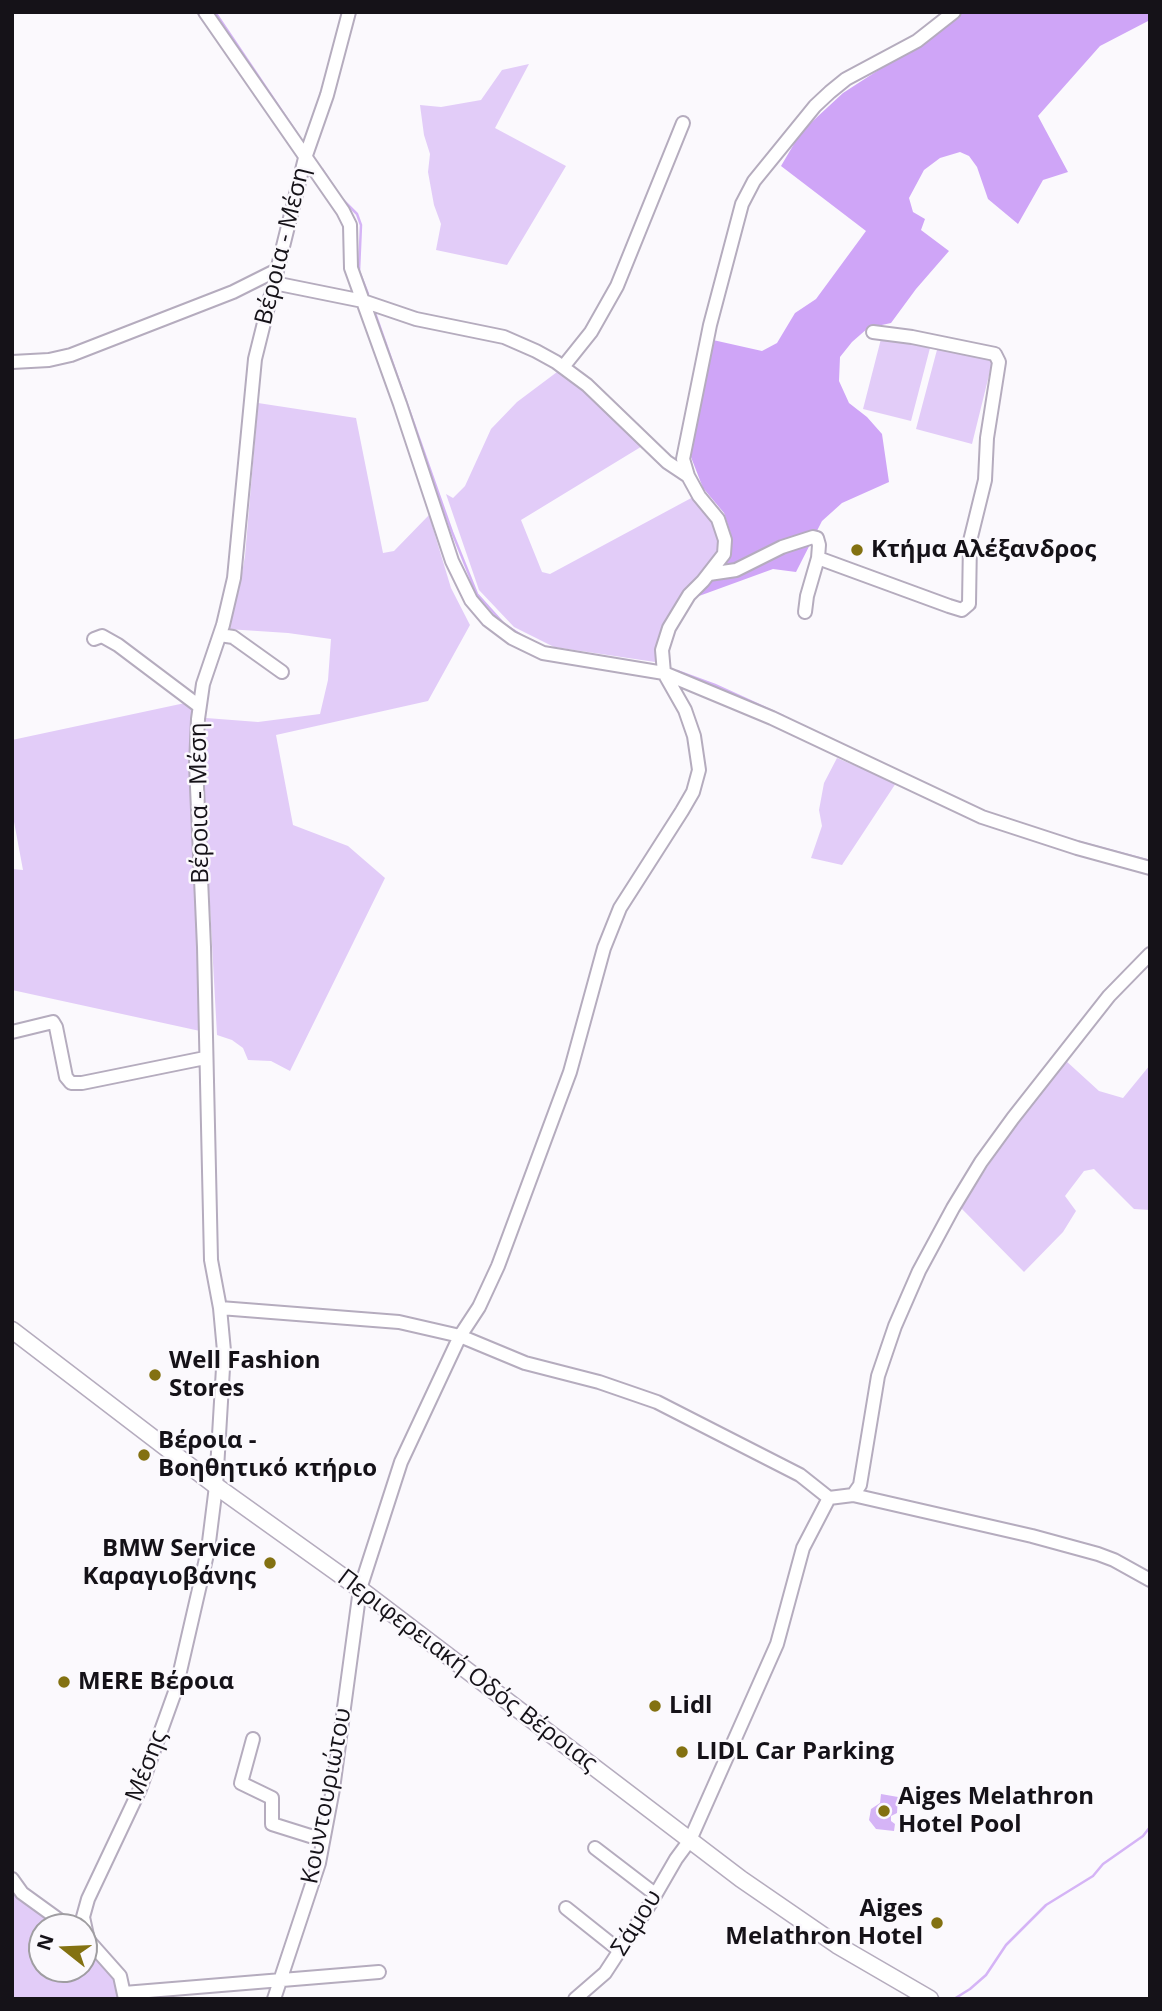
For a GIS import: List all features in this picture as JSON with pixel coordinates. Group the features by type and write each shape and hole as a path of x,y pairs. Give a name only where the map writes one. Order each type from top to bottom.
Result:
{"main road":[{"name":"Περιφερειακή Οδός Βέροιας","path":"12,1330 216,1486 360,1589 741,1879 837,1945 930,1999"}],"street":[{"path":"205,12 350,225 351,268 452,561 471,600 488,620 512,638 543,653 664,673 772,718 982,817 1150,868"},
{"name":"Βέροια - Μέση","path":"216,1486 224,1351 220,1308 211,1260 204,947 196,764 199,706 234,578 255,359 305,158 327,95 349,12"},
{"path":"664,673 662,650 670,628 689,595 724,554 725,540 718,519 699,496 682,458 710,325 742,204 754,181 830,92 846,79 917,41 952,13"},
{"path":"563,366 591,332 617,286 683,123"},
{"path":"12,362 48,360 71,355 275,277 363,301 416,319 503,337 563,366 587,384 667,462 688,476"},
{"path":"818,558 962,610 969,604 970,541 985,480 987,438 999,362 995,354 873,332"},
{"path":"709,573 736,570 782,547 813,537 818,541 818,558 804,612"},
{"path":"220,635 233,637 282,672"},
{"path":"94,639 102,636 118,645 199,706"},
{"name":"Κουντουριώτου","path":"275,1999 319,1863 333,1789 360,1589 401,1462 460,1336 490,1287 570,1072 604,948 615,918 693,792 699,770 694,736 685,710 664,673"},
{"path":"853,1495 860,1485 878,1376 895,1326 919,1271 953,1208 981,1162 1021,1108 1109,996 1150,954"},
{"path":"12,1032 53,1022 66,1077 71,1083 205,1058"},
{"path":"220,1308 399,1322 460,1336 525,1363 599,1382 657,1402 800,1475 829,1498 853,1495 1032,1536 1098,1554 1150,1580"},
{"name":"Μέσης","path":"84,1913 88,1899 140,1789 176,1689 208,1550 216,1486"},
{"name":"Σάμου","path":"575,1999 605,1973 690,1840 777,1644 803,1548 829,1498"},
{"path":"253,1739 241,1783 272,1798 272,1824 323,1840"},
{"path":"594,1848 655,1894"},
{"path":"12,1879 22,1893 50,1913"},
{"path":"566,1908 620,1951"},
{"path":"98,1952 120,1976 125,1996 280,1979 379,1972"}],"shaded area":[{"path":"960,12 1150,12 1150,20 1100,46 1038,116 1068,172 1043,180 1018,224 988,199 977,167 969,156 960,152 940,158 924,170 909,198 913,212 925,219 921,230 949,251 891,323 868,328 840,357 839,381 849,403 867,417 882,434 889,482 842,503 822,521 796,572 773,569 699,596 700,590 727,558 731,542 724,513 703,488 689,452 713,340 762,351 777,343 795,313 816,299 866,231 781,166 801,132 843,93 948,25"},
{"path":"529,64 495,128 566,166 507,265 436,250 441,224 434,205 428,172 430,154 420,105 441,107 481,100 502,70"},
{"path":"882,335 930,348 911,421 863,409"},
{"path":"938,346 993,359 972,444 916,429"},
{"path":"561,369 644,445 521,520 542,572 550,574 695,496 715,520 721,552 658,649 655,662 554,647 514,627 479,590 446,494 453,498 465,486 491,429 517,402"},
{"path":"258,403 356,418 383,553 394,551 429,515 451,588 470,625 428,701 276,735 293,825 348,846 385,878 290,1071 271,1061 248,1060 243,1048 232,1040 217,1035 203,781 206,718 258,722 320,714 328,680 331,639 227,629 239,590 245,556"},
{"path":"185,703 192,709 190,774 200,1031 12,990 12,869 23,870 12,811 12,740"},
{"path":"837,758 896,783 842,865 811,858 822,826 819,810 824,783"},
{"path":"1065,1060 1099,1091 1123,1098 1150,1065 1150,1210 1134,1209 1094,1169 1084,1171 1065,1196 1076,1211 1063,1232 1024,1272 961,1208 1006,1138"},
{"name":"Aiges Melathron Hotel Pool","path":"881,1794 898,1797 897,1813 891,1816 891,1821 895,1824 894,1831 876,1829 869,1820 871,1809 880,1803"},
{"path":"12,1887 44,1913 28,1913 28,1983 98,1983 98,1957 114,1978 120,1999 12,1999"}],"waterway":[{"path":"215,12 296,132"},
{"path":"322,169 334,187"},
{"path":"341,198 357,214 361,225 359,271 368,294"},
{"path":"375,313 452,532 477,594 504,624 524,637"},
{"path":"677,671 783,716"},
{"path":"1068,839 1150,861"},
{"path":"954,1999 986,1975 1006,1945 1046,1905 1093,1876 1103,1864 1143,1836 1150,1827"}],"place":[{"name":"Κτήμα Αλέξανδρος","path":"857,550"},
{"name":"Well Fashion Stores","path":"155,1375"},
{"name":"Βέροια - Βοηθητικό κτήριο","path":"144,1455"},
{"name":"BMW Service Καραγιοβάνης","path":"270,1563"},
{"name":"MERE Βέροια","path":"64,1682"},
{"name":"Lidl","path":"655,1706"},
{"name":"LIDL Car Parking","path":"682,1752"},
{"name":"Aiges Melathron Hotel Pool","path":"884,1811"},
{"name":"Aiges Melathron Hotel","path":"937,1923"}]}
